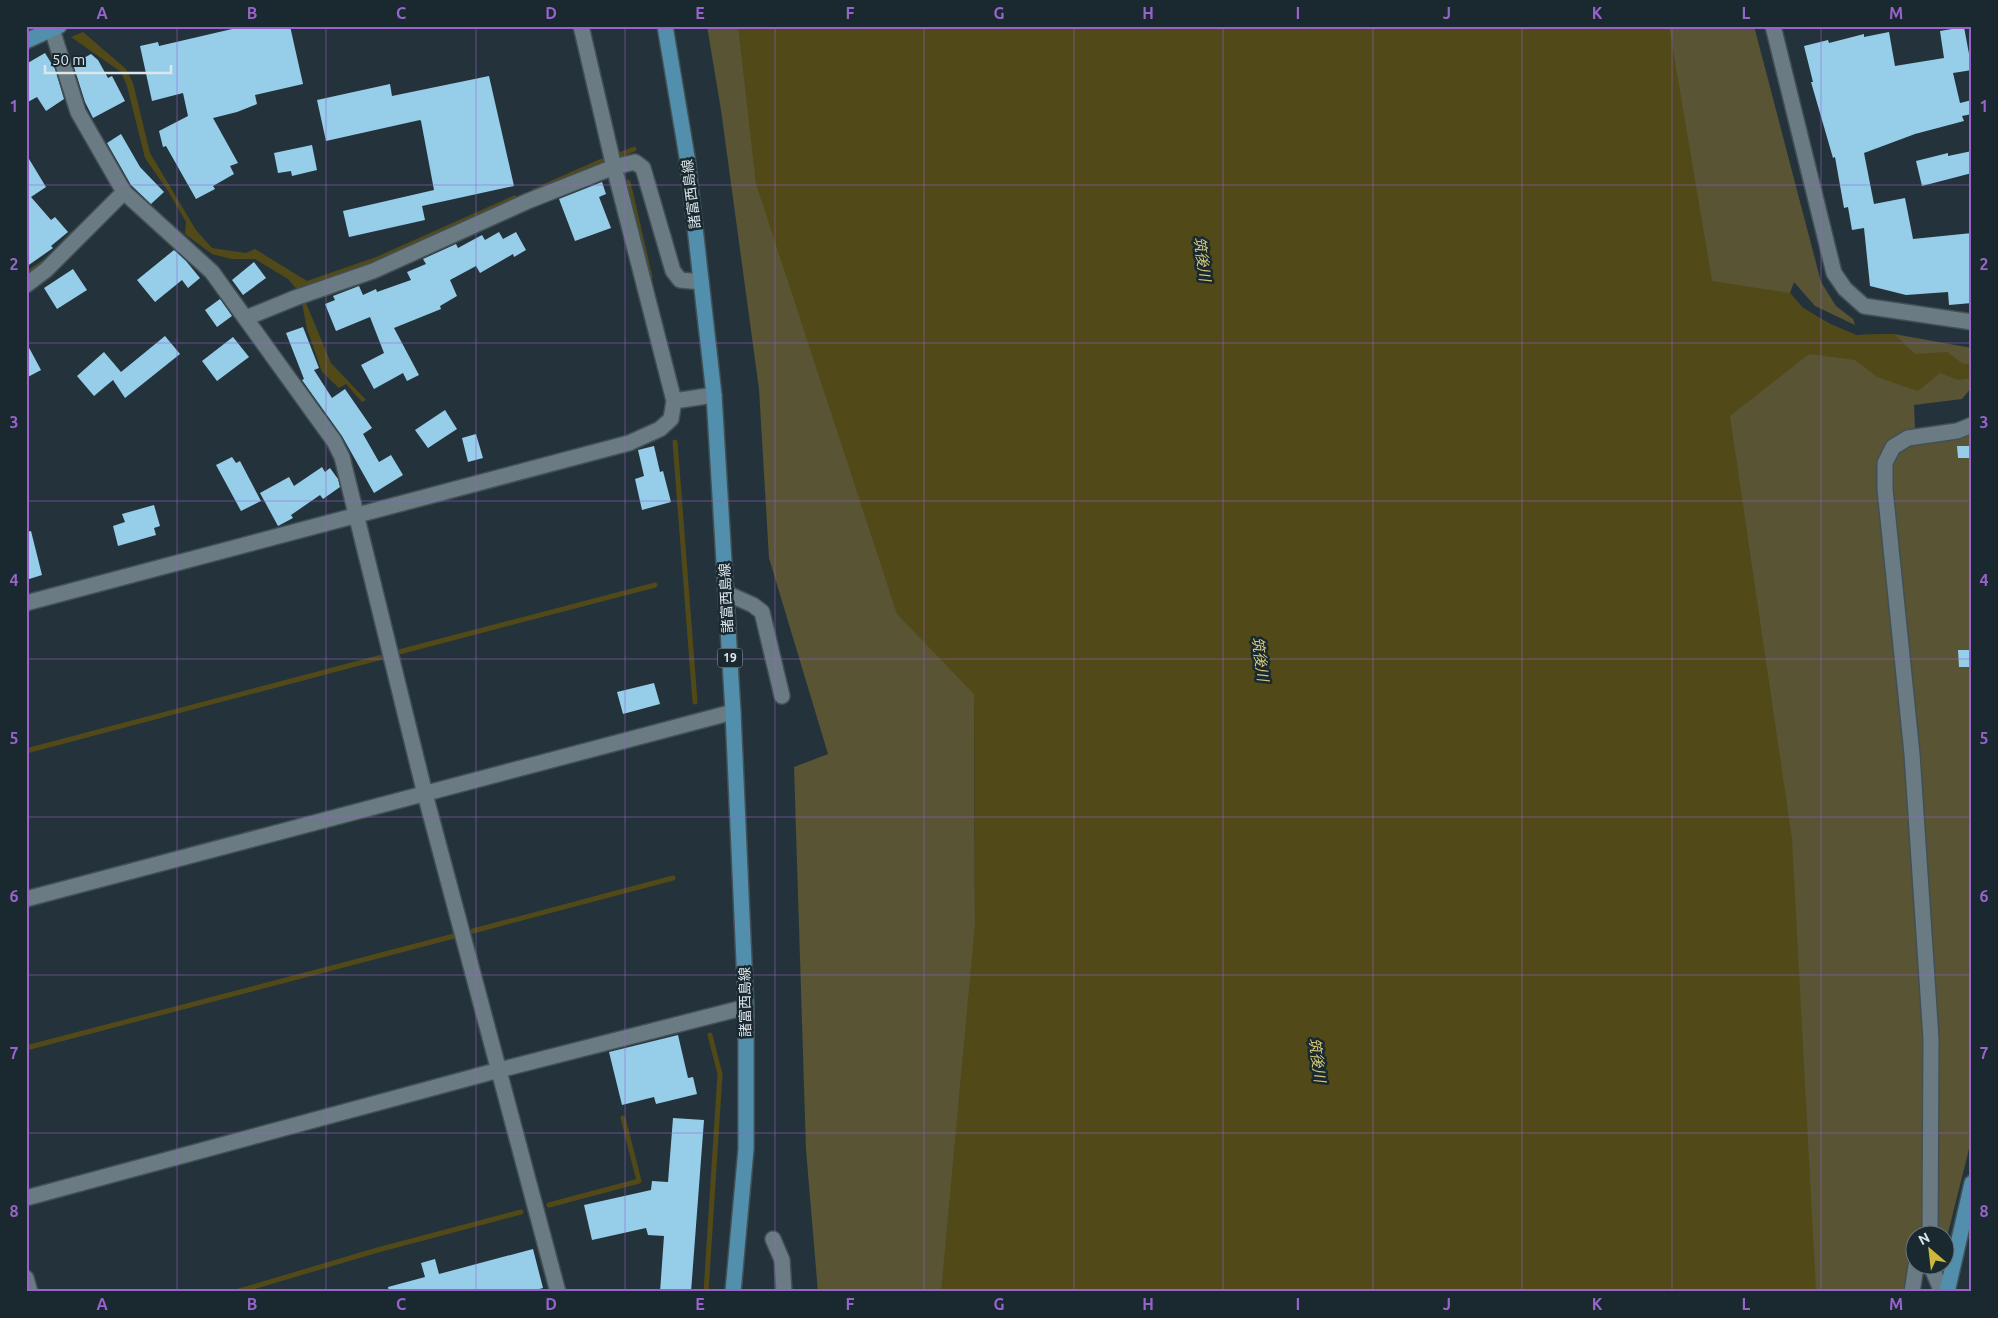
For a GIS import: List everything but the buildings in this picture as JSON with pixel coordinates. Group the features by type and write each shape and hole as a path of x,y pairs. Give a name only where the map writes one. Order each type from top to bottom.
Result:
{"main road":[{"name":"諸富西島線","path":"665,26 686,157 714,395 733,712 746,1007 746,1149 733,1292"},
{"path":"26,40 54,27"},
{"path":"1948,1292 1972,1183"}],"street":[{"path":"26,603 629,443 660,429 671,419 674,401 614,167 581,26"},
{"path":"1773,26 1834,273 1845,289 1864,306 1972,322"},
{"path":"54,27 78,112 124,192 212,272 334,441 342,457 425,794 558,1292"},
{"path":"246,318 302,295 373,271 528,201 614,167 634,162 642,168 673,272 680,280 701,282"},
{"path":"26,285 46,270 124,192"},
{"path":"674,401 714,395"},
{"path":"1930,1226 1931,1039 1912,754 1885,488 1885,462 1893,448 1908,438 1957,431 1972,425"},
{"path":"726,593 753,605 762,612 782,696"},
{"path":"26,899 733,712"},
{"path":"26,1198 500,1070 746,1007"},
{"path":"773,1239 782,1260 784,1292"},
{"path":"1912,1292 1914,1276"},
{"path":"1935,1276 1942,1292"},
{"path":"26,1278 30,1292"}],"shaded area":[{"path":"707,26 775,26 974,694 975,924 997,1292 818,1292 806,1150 794,767 828,754 769,558 759,389 721,110"},
{"path":"1586,26 1754,26 1821,282 1836,306 1853,319 1855,325 1815,306 1794,282 1790,293 1803,308 1830,324 1856,335 1894,334 1972,348 1972,387 1962,399 1914,405 1915,429 1890,441 1880,463 1909,757 1928,1040 1925,1213 1921,1226 1906,1226 1906,1276 1911,1276 1908,1292 1769,1292 1669,349"},
{"path":"1972,433 1972,1137 1950,1226 1937,1226 1936,1036 1887,479 1894,452 1916,442"}],"water":[{"name":"筑後川","path":"738,26 1669,26 1712,281 1790,293 1803,308 1830,324 1856,335 1894,334 1915,354 1947,352 1963,364 1972,365 1972,378 1958,380 1940,373 1918,391 1877,377 1855,360 1809,354 1730,416 1792,839 1816,1292 941,1292 975,924 974,694 897,614 756,184"},
{"path":"83,32 126,69 133,83 150,153 196,230 212,248 246,253 255,249 307,281 376,257 515,195 518,198 376,264 306,287 306,303 331,363 366,400 362,402 346,384 339,388 322,372 307,329 300,293 288,279 255,259 231,259 212,254 185,234 186,222 168,191 145,158 127,86 121,72 71,37"},
{"path":"71,232 73,234 47,261 26,276 26,271 45,259"}],"waterway":[{"path":"619,155 634,149"},
{"path":"534,191 602,161"},
{"path":"628,182 650,277"},
{"path":"675,442 695,702"},
{"path":"399,652 655,585"},
{"path":"26,751 382,657"},
{"path":"473,931 673,878"},
{"path":"26,1048 454,936"},
{"path":"706,1292 720,1074 710,1035"},
{"path":"549,1205 639,1181 623,1118"},
{"path":"236,1292 374,1251 521,1212"}]}
